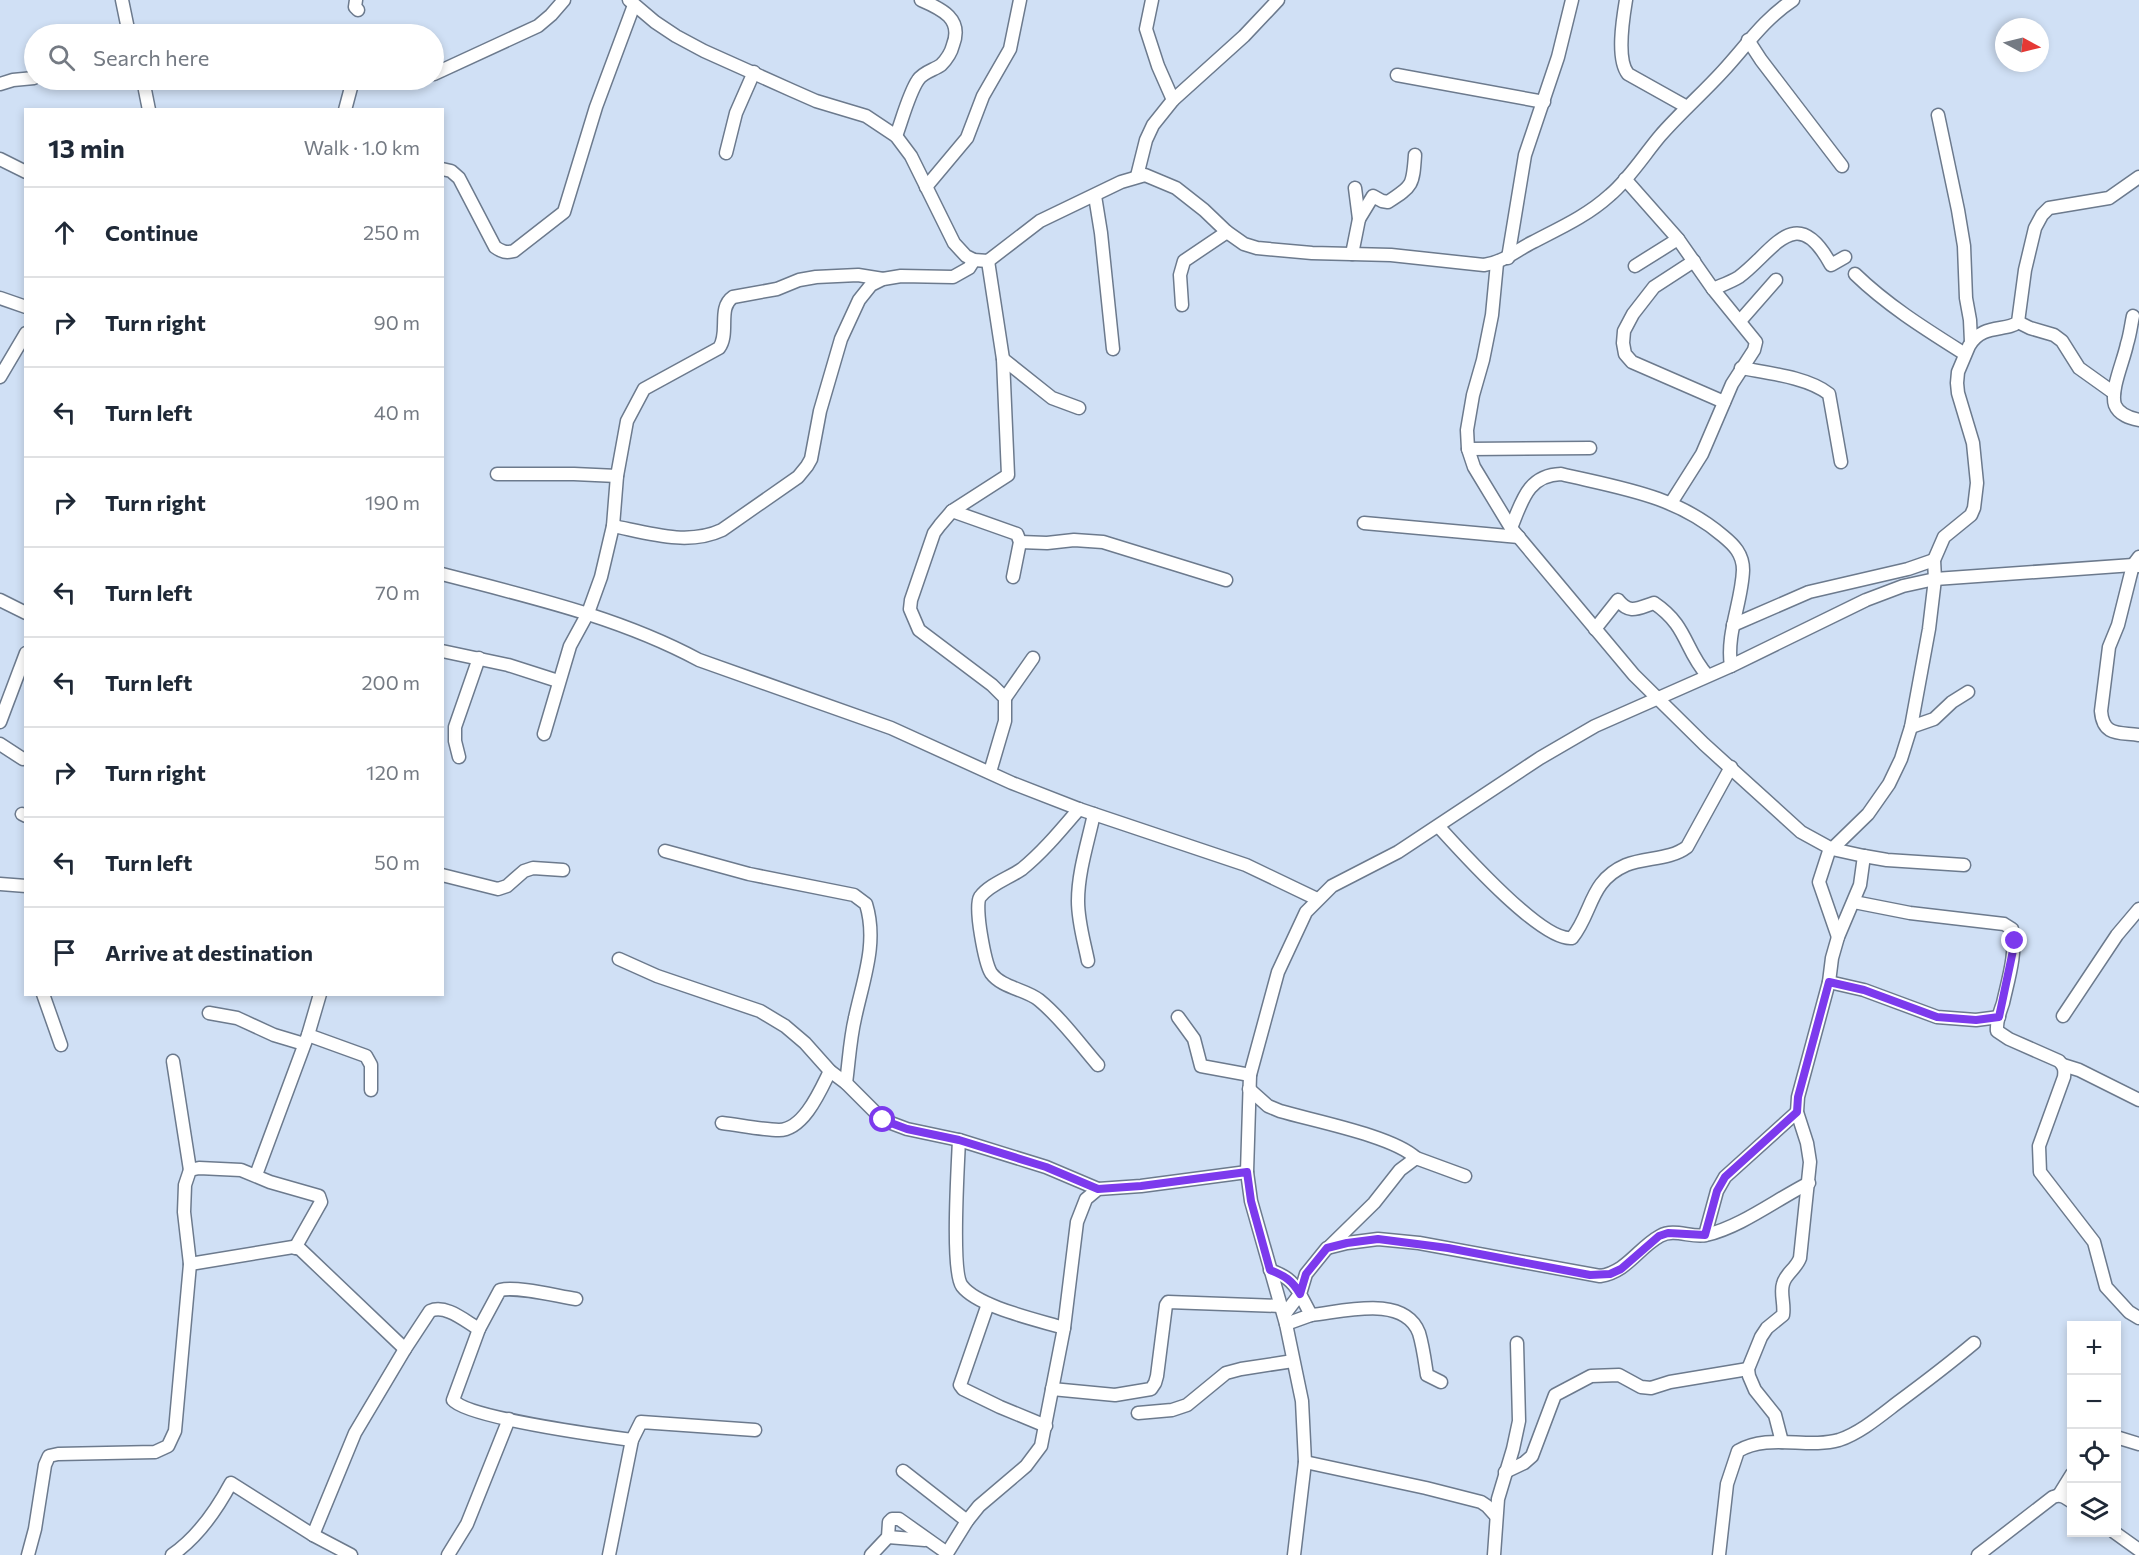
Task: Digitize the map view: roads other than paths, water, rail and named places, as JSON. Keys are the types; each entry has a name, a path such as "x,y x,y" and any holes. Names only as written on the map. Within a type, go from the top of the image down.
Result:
{"street":[{"path":"444,69 538,26 564,0"},
{"path":"896,136 918,79 944,62 955,40 956,27 951,18 938,7 921,0"},
{"path":"926,188 968,138 983,96 1010,49 1020,0"},
{"path":"1152,0 1146,29 1158,66 1173,100"},
{"path":"1137,176 1146,140 1153,125 1173,100 1244,36 1278,0"},
{"path":"1572,0 1558,57 1522,165 1483,360 1473,395 1467,430 1468,449 1474,467 1515,532 1634,675 1704,744 1731,766 1801,832 1831,848 1864,856 1906,862 1964,865"},
{"path":"1626,0 1622,57 1624,69 1628,74 1687,107"},
{"path":"444,170 451,171 459,178 495,247 500,251 507,253 514,251 564,212 596,107 632,2 676,36 704,51 807,97 866,116 896,136 911,156 954,243 966,256 974,260 988,261 1040,221 1137,176 1145,175 1176,188 1227,232 1244,244 1257,248 1312,253 1391,255 1473,264 1502,260 1590,212 1612,194 1687,107 1725,69 1748,40 1776,12 1793,0"},
{"path":"120,2 126,24"},
{"path":"1748,40 1842,166"},
{"path":"726,153 736,114 754,72"},
{"path":"1397,75 1544,102"},
{"path":"0,84 24,79"},
{"path":"145,90 149,108"},
{"path":"345,108 350,90"},
{"path":"1938,116 1964,246 1971,342"},
{"path":"1359,219 1373,196 1388,202 1409,187 1413,182 1415,155"},
{"path":"0,159 24,171"},
{"path":"1838,937 1819,882 1831,848 1868,814 1889,784 1901,759 1911,727 1935,579 1934,560 1944,537 1971,515 1976,500 1977,483 1973,442 1957,383 1958,372 1965,354 1971,342 1991,328 2014,326 2018,322 2025,270 2035,228 2049,208 2109,198 2139,177"},
{"path":"1625,179 1678,239 1713,289 1756,342 1754,350 1741,368 1724,402 1702,454 1671,503"},
{"path":"1352,254 1359,219 1355,188"},
{"path":"1095,196 1113,349"},
{"path":"1182,305 1180,275 1184,261 1227,232"},
{"path":"1713,289 1738,278 1781,239 1799,234 1810,237 1823,250 1831,266 1845,257"},
{"path":"1635,266 1678,239"},
{"path":"613,526 655,535 697,538 709,536 722,530 798,477 811,459 820,411 851,314 871,285 883,279 901,276 953,277 969,268 974,260"},
{"path":"988,261 1003,358 1008,475 952,511 934,533 910,609 919,630 992,685 1005,698"},
{"path":"1694,261 1654,287 1633,314 1624,331 1625,354 1632,362 1724,402"},
{"path":"1855,274 1868,287 1916,322 1965,354"},
{"path":"544,734 570,646 588,613 601,577 613,526 617,476 627,421 644,389 719,348 725,336 727,301 733,297 777,289 799,280 816,277 858,275 883,279"},
{"path":"1740,321 1776,280"},
{"path":"0,298 24,306"},
{"path":"2133,316 2114,393 2114,404 2118,411 2127,417 2139,420"},
{"path":"2018,322 2054,335 2062,341 2079,369 2114,393"},
{"path":"0,377 24,336"},
{"path":"1003,358 1052,398 1079,408"},
{"path":"1741,368 1800,381 1829,394 1841,462"},
{"path":"1468,449 1590,448"},
{"path":"497,474 617,476"},
{"path":"1515,532 1532,485 1540,478 1550,474 1561,474 1671,503 1692,513 1734,546 1741,556 1743,570 1729,655 1731,666"},
{"path":"952,511 1015,532 1020,537 1013,577"},
{"path":"1364,524 1515,532"},
{"path":"1020,542 1047,543 1074,540 1103,542 1226,580"},
{"path":"1733,625 1809,592 1908,569 1934,560"},
{"path":"1294,1555 1305,1462 1302,1401 1284,1315 1251,1201 1247,1172 1249,1089 1250,1075 1278,972 1306,912 1317,899 1332,886 1398,852 1439,827 1540,758 1595,726 1731,666 1866,600 1903,586 1935,579 2137,562 2109,647 2101,711 2102,722 2110,730 2120,735 2139,735"},
{"path":"444,575 588,613 679,649 699,660 891,728 1012,783 1079,809 1246,865 1317,899"},
{"path":"0,600 24,612"},
{"path":"1595,629 1618,600 1624,608 1631,610 1654,603 1674,620 1690,646 1697,664 1707,675"},
{"path":"444,651 479,658 558,681"},
{"path":"0,722 24,658"},
{"path":"459,757 455,727 479,658"},
{"path":"990,772 1005,721 1005,698 1033,658"},
{"path":"1911,727 1934,718 1968,692"},
{"path":"0,744 23,759"},
{"path":"1439,827 1490,882 1523,910 1555,934 1565,939 1572,938 1578,931 1594,893 1608,878 1624,866 1642,860 1679,854 1687,847 1731,766"},
{"path":"1079,809 1035,857 981,896 978,909 987,962 992,974 1003,983 1036,998 1047,1007 1098,1065"},
{"path":"1088,961 1078,902 1079,885 1094,814"},
{"path":"664,851 749,874 854,895 866,904 872,934 865,983 855,1019 846,1083"},
{"path":"1782,1442 1775,1415 1755,1390 1749,1376 1749,1369 1761,1337 1767,1328 1783,1315 1783,1284 1795,1270 1800,1258 1809,1183 1809,1152 1797,1112 1798,1097 1829,982 1832,958 1838,937 1860,885 1864,856"},
{"path":"444,876 498,889 507,886 524,872 533,868 563,870"},
{"path":"0,884 24,886"},
{"path":"1854,902 1910,913 2004,924 2012,929 2015,941 1996,1024 1997,1030 2009,1039 2139,1100"},
{"path":"2063,1016 2117,934 2139,909"},
{"path":"620,959 657,976 760,1011 785,1026 805,1043 830,1071 846,1083 883,1120 907,1129 959,1140 1046,1167 1098,1189 1141,1186 1247,1172"},
{"path":"1829,982 1864,990 1937,1017 1976,1020 1999,1017"},
{"path":"44,996 61,1045"},
{"path":"256,1175 319,996"},
{"path":"209,1013 237,1018 274,1035 306,1039 366,1056 371,1065 371,1090"},
{"path":"1178,1017 1194,1039 1200,1066 1250,1075"},
{"path":"28,1555 35,1528 45,1465 49,1456 156,1452 168,1446 175,1431 190,1264 184,1212 185,1185 190,1170 173,1061"},
{"path":"2063,1065 2064,1077 2039,1146 2040,1172 2094,1242 2106,1287 2129,1312 2139,1318"},
{"path":"722,1123 781,1130 792,1126 812,1107 830,1071"},
{"path":"1249,1089 1268,1106 1280,1112 1391,1142 1410,1152 1416,1158 1465,1176"},
{"path":"1705,1235 1717,1191 1725,1177 1797,1112"},
{"path":"959,1140 957,1199 958,1269 961,1285 988,1304 1064,1328"},
{"path":"1284,1315 1300,1294 1306,1274 1327,1248 1374,1203 1400,1170 1416,1158"},
{"path":"190,1170 199,1168 241,1170 270,1182 317,1194 321,1197 321,1202 295,1248"},
{"path":"1327,1248 1347,1243 1388,1240 1448,1248 1600,1276 1621,1269 1659,1236 1668,1233 1705,1235 1728,1228 1809,1183"},
{"path":"871,1555 888,1537 889,1522 892,1519 898,1519 946,1554 979,1506 1035,1456 1041,1446 1046,1426 1064,1328 1077,1222 1086,1199 1098,1189"},
{"path":"190,1264 246,1253 295,1248 306,1253 405,1349"},
{"path":"1270,1270 1287,1276 1294,1283 1311,1315"},
{"path":"576,1299 526,1291 500,1290 479,1329 453,1400 462,1408 508,1419 632,1440"},
{"path":"1052,1389 1115,1395 1151,1389 1157,1376 1168,1302 1284,1315 1311,1315 1355,1308 1389,1310 1402,1314 1412,1322 1419,1334 1427,1375 1441,1382"},
{"path":"988,1304 960,1385 963,1389 1000,1407 1046,1426"},
{"path":"313,1534 355,1433 430,1311 437,1308 445,1309 479,1329"},
{"path":"1494,1555 1496,1516 1519,1421 1517,1343"},
{"path":"1719,1555 1727,1484 1738,1451 1745,1447 1782,1442 1838,1440 1876,1419 1946,1367 1974,1343"},
{"path":"1138,1413 1172,1410 1186,1405 1226,1373 1241,1368 1293,1361"},
{"path":"1505,1472 1524,1463 1532,1456 1555,1395 1591,1376 1619,1375 1641,1387 1651,1388 1670,1382 1749,1369"},
{"path":"448,1555 467,1524 508,1419"},
{"path":"609,1555 632,1440 641,1422 755,1430"},
{"path":"2121,1439 2139,1444"},
{"path":"1305,1462 1426,1488 1481,1503 1496,1516"},
{"path":"903,1471 967,1521"},
{"path":"1978,1555 2028,1515 2059,1495 2067,1482"},
{"path":"172,1555 207,1522 231,1483 351,1555"},
{"path":"2059,1495 2067,1499"},
{"path":"888,1537 927,1540"},
{"path":"2120,1537 2139,1550"}]}
